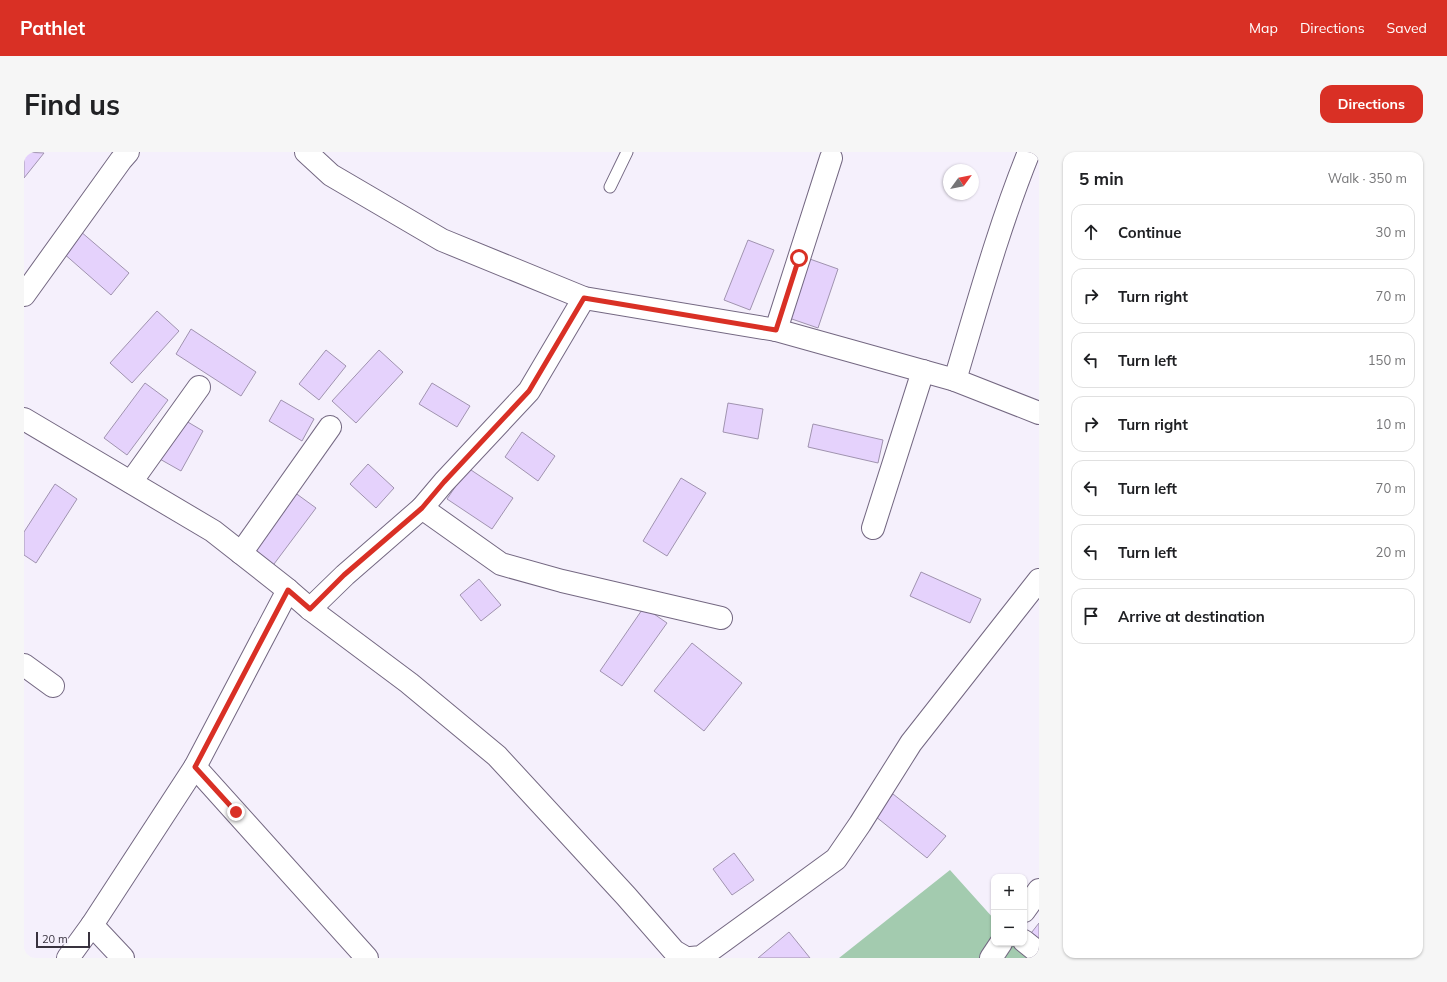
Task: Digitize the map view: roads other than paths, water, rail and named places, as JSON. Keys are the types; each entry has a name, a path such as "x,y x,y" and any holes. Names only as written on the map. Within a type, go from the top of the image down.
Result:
{"street":[{"path":"24,295 116,166 128,152"},
{"path":"306,152 331,175 442,240 584,298 776,330 955,380 1039,413"},
{"path":"955,380 986,276 1018,180 1029,152"},
{"path":"776,330 828,154"},
{"path":"310,609 344,575 422,508 444,482 529,391 584,298"},
{"path":"873,528 923,371"},
{"path":"131,482 199,387"},
{"path":"24,419 213,531 310,609 409,683 497,756 626,896 674,951 686,958"},
{"path":"241,553 330,427"},
{"path":"422,508 501,564 562,581 721,618"},
{"path":"691,958 701,957 836,859 911,744 1039,580"},
{"path":"68,958 92,925 195,767 288,590"},
{"path":"24,665 53,686"},
{"path":"195,767 367,958"},
{"path":"1025,910 1039,890"},
{"path":"92,925 122,958"},
{"path":"1027,943 1039,953"},
{"path":"991,958 999,946"}],"lane":[{"path":"610,187 627,152"}]}
